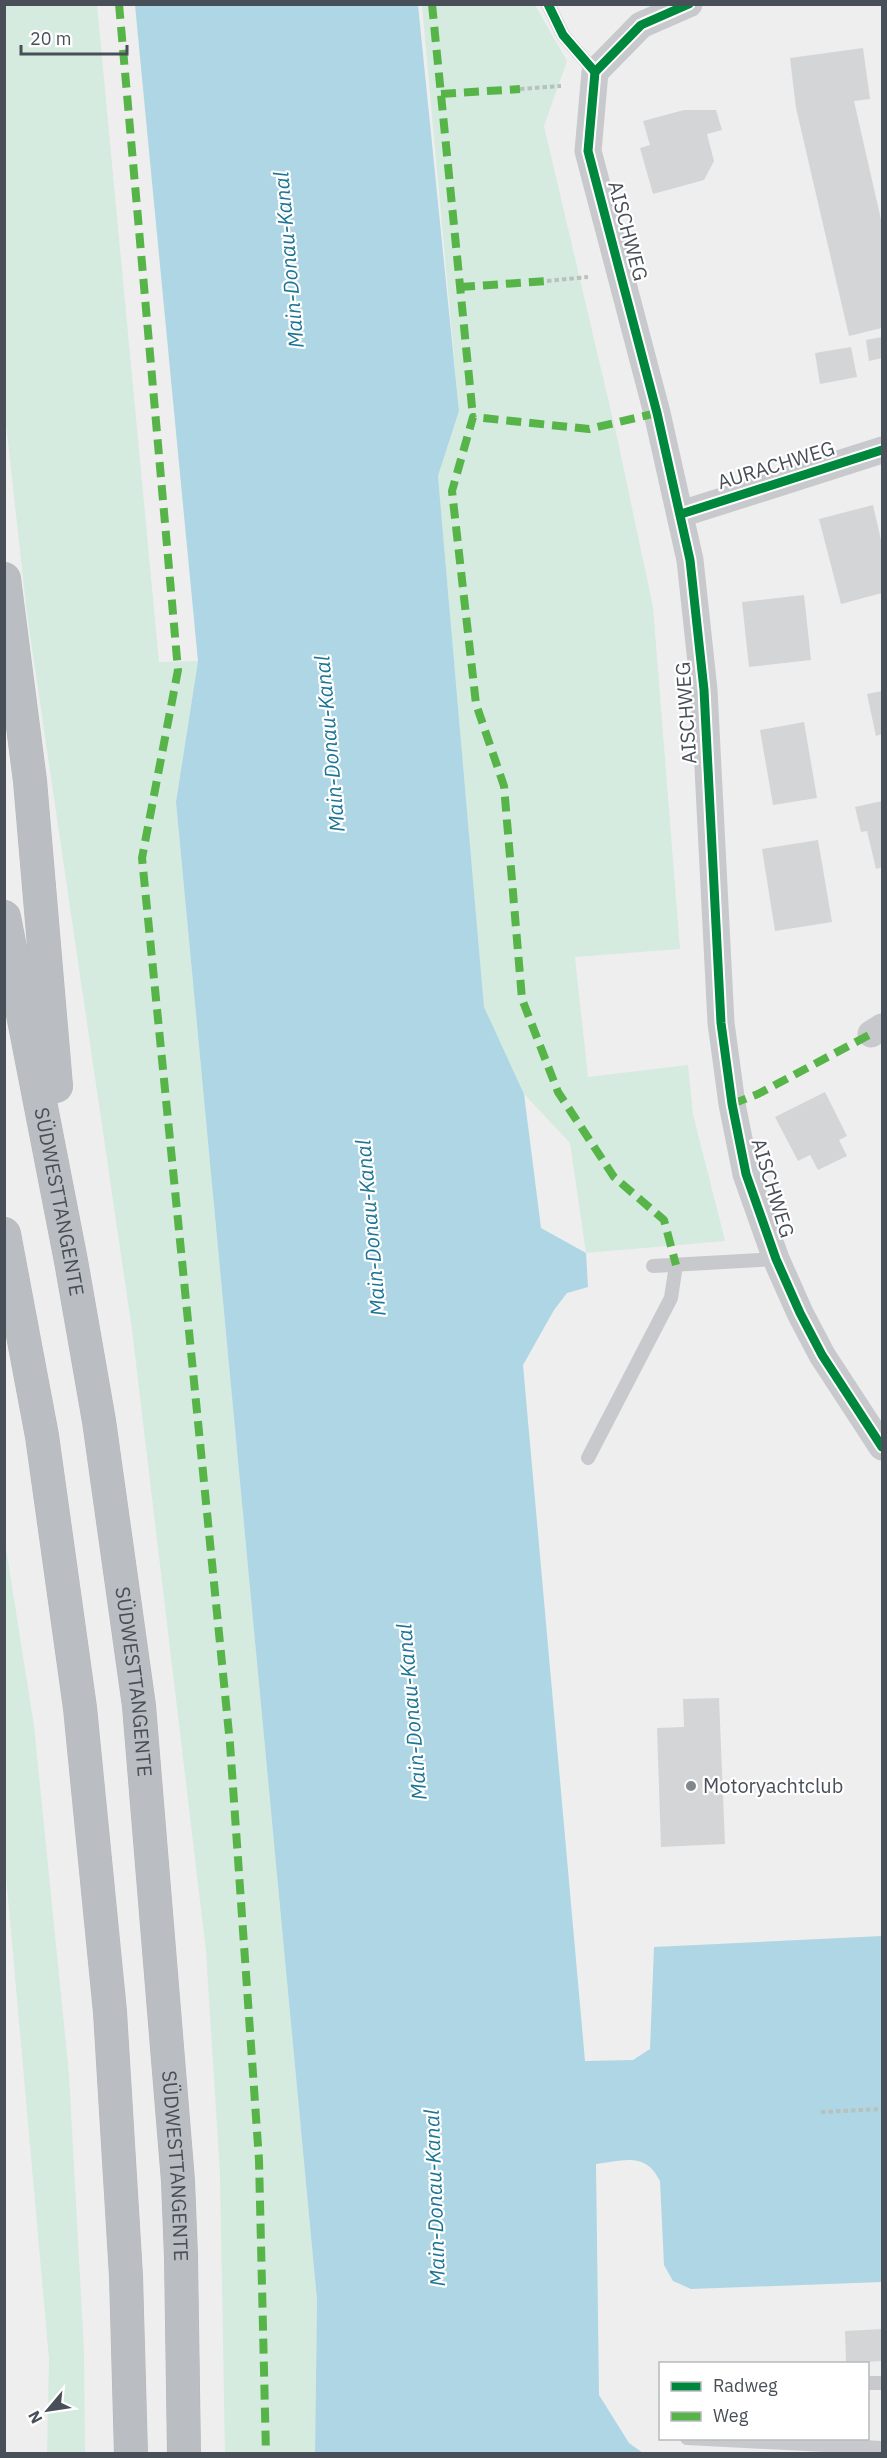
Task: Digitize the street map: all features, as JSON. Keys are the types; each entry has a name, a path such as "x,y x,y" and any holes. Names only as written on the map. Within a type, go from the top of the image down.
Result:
{"highway":[{"path":"4,579 30,781 71,1261"},
{"name":"SÜDWESTTANGENTE","path":"4,917 71,1261 99,1421 139,1706 178,2181 184,2454"},
{"path":"4,1234 42,1436 80,1708 110,2012 126,2276 131,2454"}],"street":[{"path":"595,72 641,25 689,4"},
{"name":"AISCHWEG","path":"595,72 588,151 657,413 690,560 704,690 721,1023 732,1104 746,1173 776,1258 822,1355 882,1447"},
{"name":"AURACHWEG","path":"681,514 882,450"}],"lane":[{"path":"548,4 563,35 595,72"},
{"path":"653,1266 776,1258"},
{"path":"588,1458 671,1298 676,1265"},
{"path":"709,2440 882,2448"}],"path":[{"path":"520,89 558,86"},
{"path":"547,281 572,279"},
{"path":"821,2112 882,2109"}],"green space":[{"path":"4,5 97,5 159,662 198,661 176,802 317,2300 315,2453 225,2453 220,2174 206,1951 132,1330 27,614 5,415"},
{"path":"422,5 535,5 567,61 544,126 617,437 653,607 680,949 575,957 588,1077 688,1065 693,1114 725,1241 586,1253 570,1143 524,1094 484,1008 438,476 459,411"},
{"path":"5,1542 34,1726 69,2074 84,2352 85,2453 47,2453 49,2359 5,1864"}],"water":[{"name":"Main-Donau-Kanal","path":"135,5 418,5 459,411 438,476 484,1007 524,1094 541,1228 586,1253 588,1287 567,1293 554,1310 523,1365 585,2061 633,2060 650,2049 654,1947 882,1936 882,2282 691,2289 673,2281 664,2265 660,2181 654,2172 641,2162 633,2160 596,2164 599,2395 629,2443 643,2453 315,2453 317,2300 176,802 198,661"}],"building":[{"path":"863,48 870,99 854,101 882,224 882,328 849,336 796,108 790,58"},
{"path":"684,110 716,110 722,130 707,134 714,161 704,180 653,194 640,148 650,145 643,121"},
{"path":"882,337 882,358 869,361 866,340"},
{"path":"851,347 857,377 820,384 815,353"},
{"path":"873,505 882,544 882,593 841,604 819,519"},
{"path":"804,595 811,660 749,667 742,602"},
{"path":"882,691 882,734 876,736 867,694"},
{"path":"804,722 817,798 773,805 760,730"},
{"path":"882,801 882,867 876,869 867,831 861,832 855,807"},
{"path":"818,840 832,922 775,931 762,849"},
{"path":"825,1092 847,1136 839,1140 847,1156 818,1170 810,1155 798,1161 775,1117"},
{"name":"Motoryachtclub","path":"719,1698 725,1844 661,1847 657,1728 684,1727 683,1699"},
{"path":"882,2329 882,2361 846,2362 845,2331"}],"marked path":[{"path":"119,4 178,670 142,858 230,1744 259,2160 266,2454"},
{"path":"432,4 473,417"},
{"path":"441,94 520,89"},
{"path":"460,287 547,281"},
{"path":"657,413 589,429 473,417 452,491 476,704 504,786 522,999 558,1092 614,1177 664,1220 676,1265"},
{"path":"732,1104 758,1094 871,1034"}],"cycle path":[{"path":"548,4 563,35 595,72"},
{"path":"689,4 641,25 595,72 588,151 657,413 690,560 704,690 721,1023 732,1104 746,1174 776,1259 800,1313 822,1355 882,1447"},
{"path":"681,514 882,450"}],"place":[{"name":"Motoryachtclub","path":"691,1786"}]}
